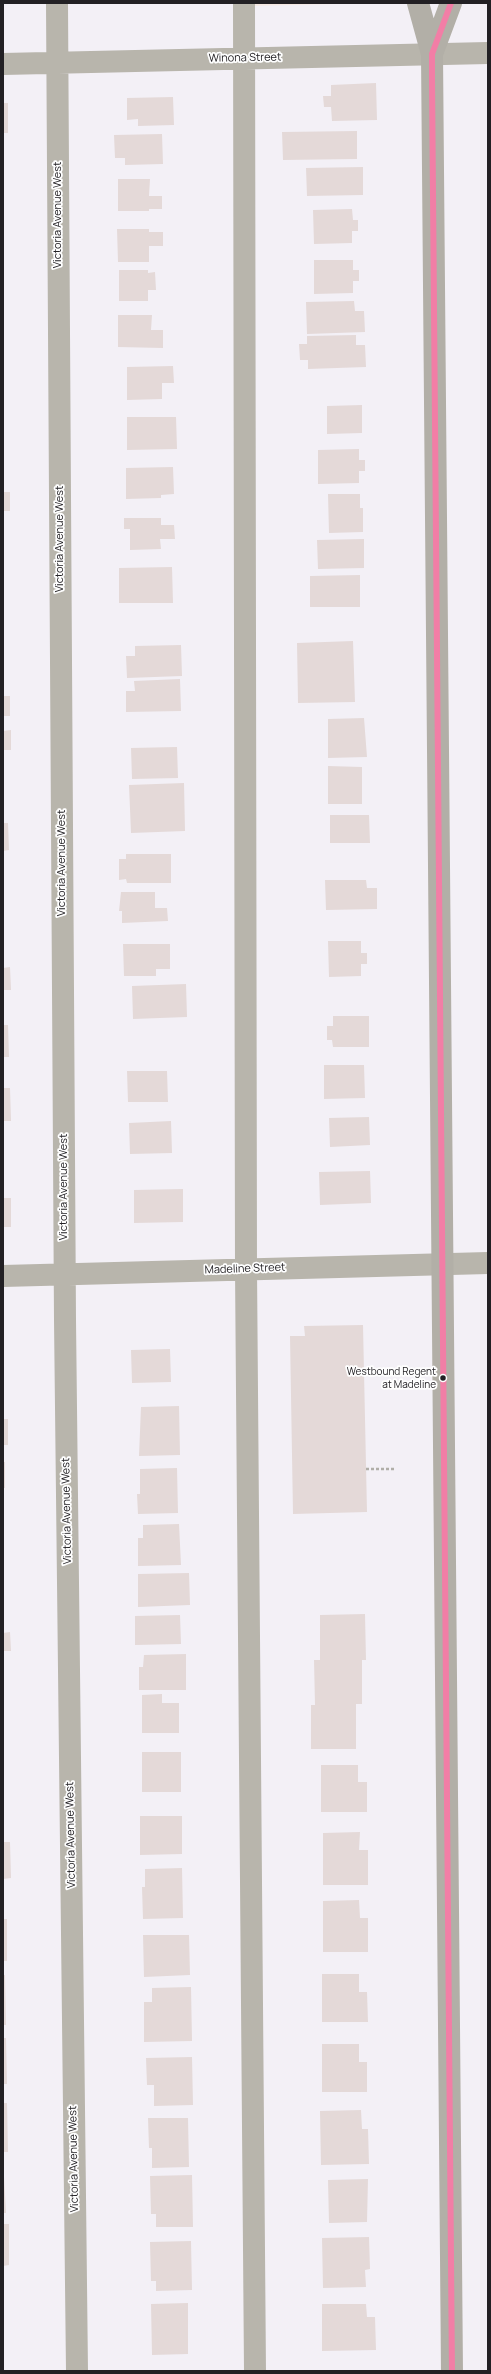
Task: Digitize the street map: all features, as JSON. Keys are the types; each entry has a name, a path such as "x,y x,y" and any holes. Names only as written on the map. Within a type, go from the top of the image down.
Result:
{"main road":[{"path":"418,3 432,54 441,1264 452,2371"},
{"path":"432,54 452,3"}],"street":[{"name":"Victoria Avenue West","path":"57,3 65,1276 76,2371"},
{"path":"244,3 246,1269 255,2371"},
{"name":"Winona Street","path":"3,64 488,53"},
{"name":"Madeline Street","path":"3,1276 65,1276 246,1269 488,1263"}],"path":[{"path":"366,1469 396,1469"}],"shaded area":[{"path":"247,3 382,3 247,6"}],"building":[{"path":"376,83 377,120 332,121 331,107 324,107 323,96 331,96 331,85"},
{"path":"173,97 174,125 138,126 138,119 127,120 127,98"},
{"path":"3,103 8,103 8,133 3,133"},
{"path":"357,131 357,159 283,160 282,132"},
{"path":"162,134 163,164 125,165 125,158 115,158 114,135"},
{"path":"363,167 363,195 307,196 306,168"},
{"path":"118,179 150,179 149,196 162,196 162,209 149,209 149,211 118,211"},
{"path":"352,209 353,220 358,220 358,231 352,231 352,243 314,244 313,210"},
{"path":"117,229 149,229 149,232 163,232 163,246 149,246 149,262 118,262"},
{"path":"314,260 353,260 353,270 359,270 359,281 353,281 353,293 314,294"},
{"path":"119,270 148,270 148,273 155,272 156,290 148,290 148,301 119,301"},
{"path":"354,301 355,311 364,311 365,332 307,334 306,302"},
{"path":"118,315 152,315 151,330 163,330 163,348 118,347"},
{"path":"356,335 356,345 365,345 366,367 308,369 308,360 300,360 299,344 307,344 307,336"},
{"path":"173,366 174,383 162,383 162,399 127,400 127,367"},
{"path":"362,405 362,433 327,434 327,406"},
{"path":"127,417 176,417 177,449 127,450"},
{"path":"359,449 359,460 365,460 365,471 359,471 359,483 318,484 318,450"},
{"path":"173,467 174,494 161,495 161,498 126,499 126,468"},
{"path":"3,492 10,492 10,511 3,511"},
{"path":"328,494 360,494 360,508 363,508 363,532 329,533"},
{"path":"124,518 161,518 161,525 174,525 175,539 160,539 161,549 130,550 130,529 124,529"},
{"path":"364,539 364,568 318,569 317,540"},
{"path":"172,567 173,603 119,603 119,568"},
{"path":"360,575 360,607 310,607 310,576"},
{"path":"353,641 355,702 298,703 297,643"},
{"path":"181,645 182,676 127,678 126,656 135,656 135,646"},
{"path":"180,679 181,711 126,712 126,691 135,691 134,681"},
{"path":"3,696 10,696 10,716 3,716"},
{"path":"364,718 367,757 328,758 328,719"},
{"path":"11,730 11,750 3,750 3,731"},
{"path":"177,747 178,778 132,779 131,748"},
{"path":"328,766 362,767 362,804 328,804"},
{"path":"184,783 185,831 131,833 129,785"},
{"path":"330,815 369,815 370,843 330,843"},
{"path":"3,823 8,823 9,850 3,851"},
{"path":"126,854 171,854 171,883 127,883 126,879 119,880 119,859 126,859"},
{"path":"325,880 366,880 367,888 377,888 377,909 326,910"},
{"path":"121,892 155,892 155,908 167,908 168,921 122,923 122,911 119,911"},
{"path":"328,941 361,941 361,953 367,953 367,964 361,964 361,976 329,977"},
{"path":"123,944 170,944 170,969 156,969 156,976 124,976"},
{"path":"10,967 11,990 3,990 3,968"},
{"path":"186,984 187,1017 133,1019 132,986"},
{"path":"333,1016 369,1016 369,1047 333,1047 332,1040 327,1040 327,1026 333,1026"},
{"path":"3,1025 8,1025 9,1057 3,1057"},
{"path":"324,1065 364,1065 365,1098 324,1099"},
{"path":"127,1071 167,1071 168,1102 128,1102"},
{"path":"3,1081 4,1088 10,1088 11,1121 3,1121"},
{"path":"369,1117 370,1145 330,1147 329,1118"},
{"path":"171,1121 172,1153 130,1154 129,1123"},
{"path":"370,1171 371,1203 320,1205 319,1172"},
{"path":"183,1189 183,1222 134,1223 134,1190"},
{"path":"3,1198 11,1198 11,1227 3,1227"},
{"path":"363,1325 367,1512 293,1514 290,1336 305,1336 304,1326"},
{"path":"170,1349 171,1382 132,1383 131,1350"},
{"path":"179,1406 180,1455 139,1456 141,1407"},
{"path":"3,1419 8,1419 8,1445 3,1445"},
{"path":"3,1462 5,1462 5,1488 3,1488"},
{"path":"177,1468 178,1513 138,1514 137,1494 140,1494 140,1469"},
{"path":"179,1524 181,1565 138,1566 138,1538 143,1538 143,1525"},
{"path":"189,1573 190,1605 138,1607 138,1574"},
{"path":"365,1614 366,1660 362,1660 362,1704 356,1704 356,1749 311,1749 311,1705 315,1705 314,1660 320,1660 320,1615"},
{"path":"180,1615 181,1644 135,1645 135,1616"},
{"path":"10,1632 11,1651 3,1651 3,1633"},
{"path":"186,1654 186,1690 139,1690 139,1667 143,1667 144,1655"},
{"path":"162,1694 162,1703 179,1703 179,1733 142,1733 142,1695"},
{"path":"142,1752 181,1752 181,1792 142,1792"},
{"path":"321,1765 358,1765 358,1782 367,1782 367,1812 321,1812"},
{"path":"140,1816 182,1816 182,1854 140,1855"},
{"path":"360,1832 359,1850 368,1850 368,1885 323,1885 323,1833"},
{"path":"3,1842 10,1842 11,1878 3,1879"},
{"path":"182,1868 183,1918 143,1919 142,1887 145,1887 145,1869"},
{"path":"359,1900 360,1918 368,1918 368,1952 323,1952 323,1901"},
{"path":"3,1919 7,1919 7,1961 3,1961"},
{"path":"143,1935 189,1935 190,1975 144,1977"},
{"path":"322,1974 359,1974 359,1992 367,1992 368,2022 322,2022"},
{"path":"3,1975 5,1975 6,2025 3,2025"},
{"path":"191,1987 192,2041 144,2042 144,2002 152,2002 152,1988"},
{"path":"3,2038 6,2038 7,2084 3,2084"},
{"path":"322,2044 359,2044 359,2062 367,2062 367,2092 322,2092"},
{"path":"192,2057 193,2105 154,2106 154,2085 147,2085 146,2058"},
{"path":"3,2103 7,2103 8,2152 3,2152"},
{"path":"361,2110 362,2129 368,2129 369,2164 321,2165 320,2111"},
{"path":"148,2118 188,2118 189,2167 152,2168 152,2148 149,2148"},
{"path":"3,2158 6,2213 3,2213"},
{"path":"192,2175 193,2227 156,2227 156,2214 151,2214 150,2176"},
{"path":"368,2179 367,2222 329,2223 328,2180"},
{"path":"3,2224 9,2224 9,2265 3,2266"},
{"path":"369,2237 370,2269 365,2270 366,2287 323,2288 322,2238"},
{"path":"191,2241 192,2290 156,2291 156,2281 151,2281 150,2242"},
{"path":"188,2303 188,2354 152,2355 151,2304"},
{"path":"322,2304 366,2304 367,2317 375,2317 376,2350 322,2351"}],"transit line":[{"path":"451,3 432,54 432,79 452,2371"}],"place":[{"name":"Westbound Regent at Madeline","path":"443,1378"}]}
